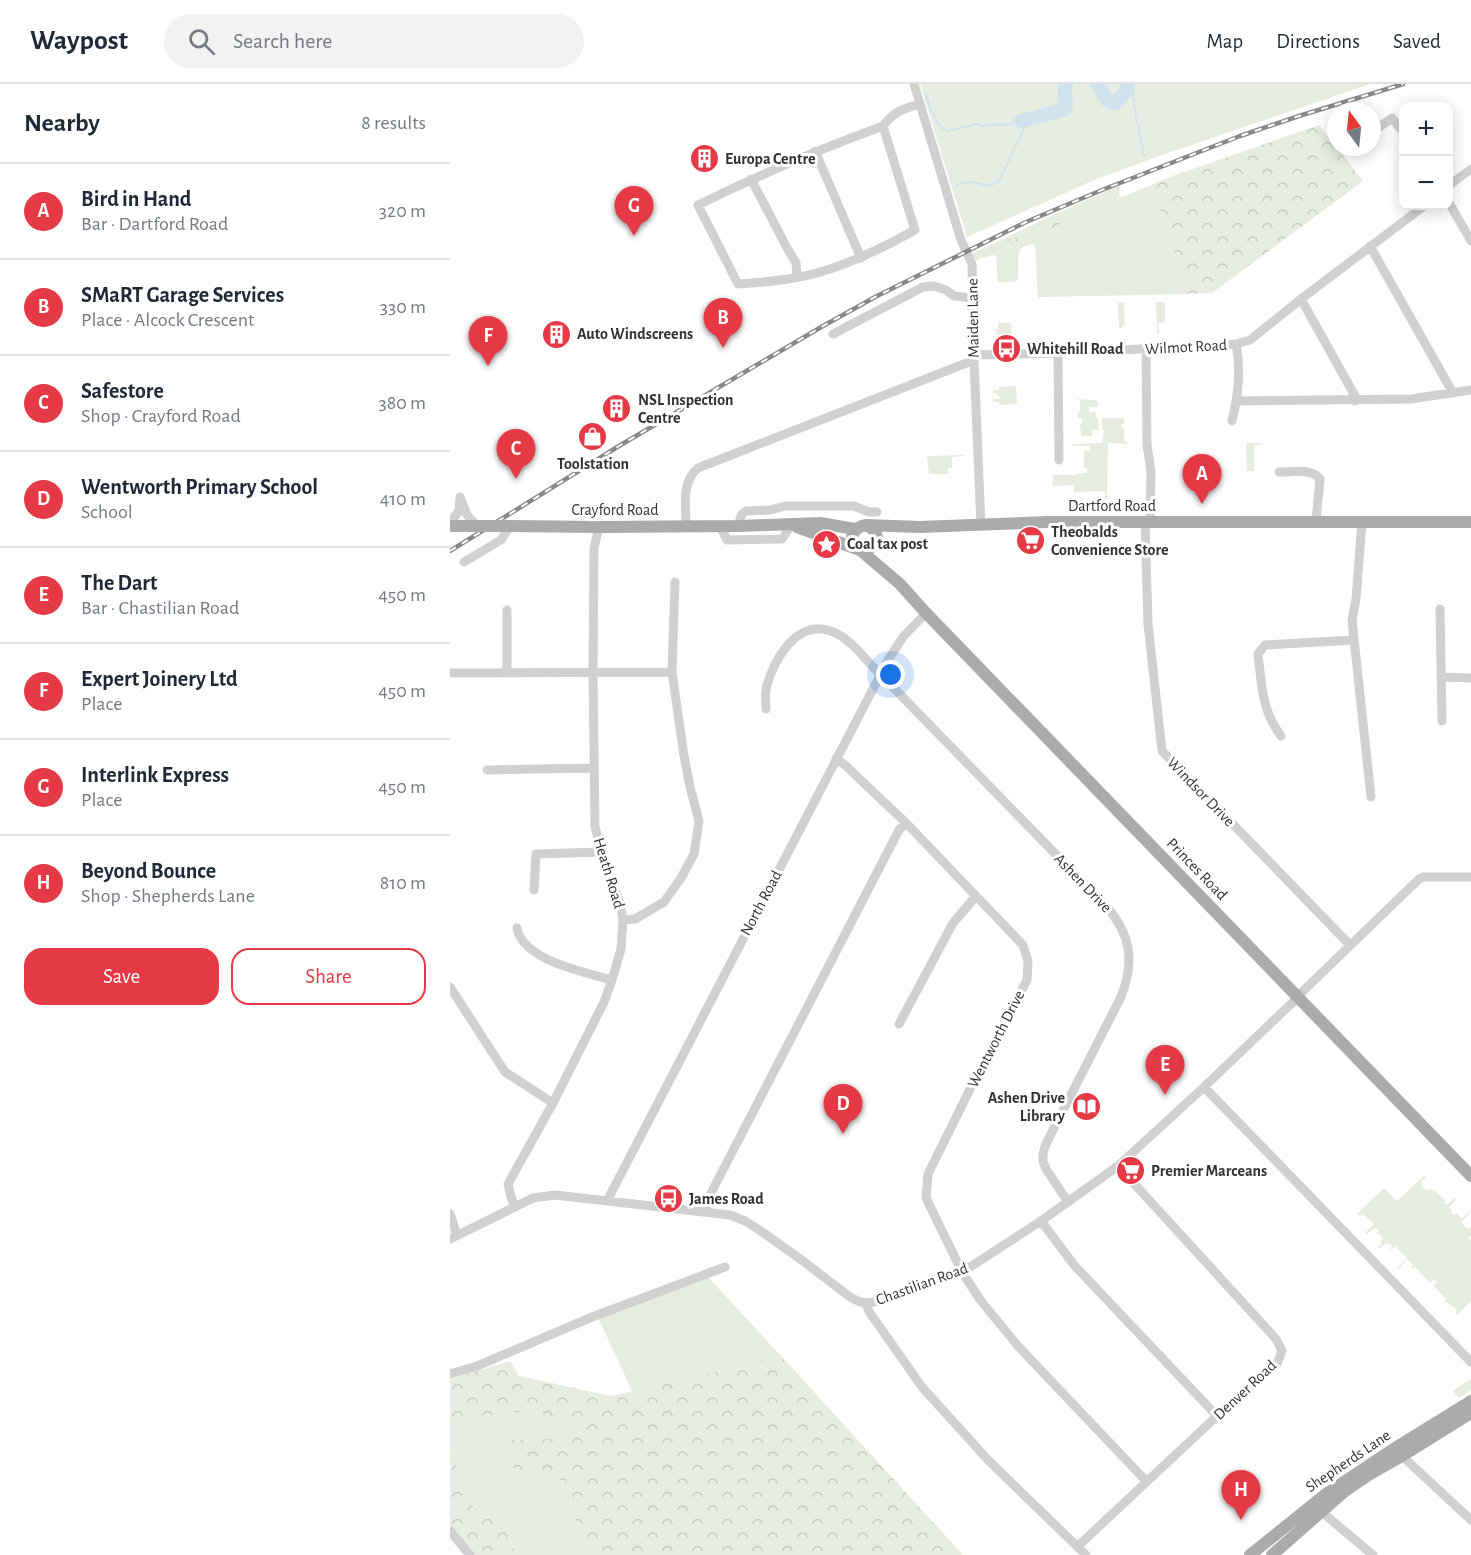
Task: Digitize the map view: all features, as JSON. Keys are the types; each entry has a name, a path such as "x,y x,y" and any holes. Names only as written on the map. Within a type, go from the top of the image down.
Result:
{"main road":[{"name":"Dartford Road","path":"861,527 1048,522 1471,522"},
{"name":"Crayford Road","path":"450,525 593,527 820,523 861,527"},
{"name":"Crayford Road","path":"791,525 858,549"},
{"name":"Dartford Road","path":"877,540 881,533 898,526"},
{"path":"861,527 873,528 877,540 872,548 858,549 852,543 852,536 861,527"},
{"name":"Princes Road","path":"877,540 878,550 900,584"},
{"name":"Princes Road","path":"858,549 900,584 1471,1176"},
{"name":"Shepherds Lane","path":"1279,1553 1317,1508 1361,1470 1471,1401"},
{"name":"Shepherds Lane","path":"1250,1555 1272,1537 1317,1508 1471,1413"}],"street":[{"name":"Maiden Lane","path":"914,84 961,240 972,264 981,525"},
{"path":"882,126 915,230 861,258 828,270 766,282 738,284 698,204 815,151 882,126 889,117 919,104"},
{"path":"1381,126 1392,118 1399,127"},
{"path":"815,151 861,258"},
{"path":"1453,183 1471,169"},
{"path":"751,179 796,263 796,277"},
{"path":"1453,208 1471,241"},
{"name":"Wilmot Road","path":"686,526 687,484 698,468 969,362 974,358 1146,350 1236,344 1250,340 1301,298 1419,210"},
{"path":"1370,246 1453,393"},
{"path":"833,334 923,287 934,286 954,296 973,298"},
{"path":"1301,298 1355,396 1355,401"},
{"path":"1232,421 1237,401 1236,344"},
{"name":"Windsor Drive","path":"1146,350 1147,445 1151,472 1148,522 1148,624 1162,751 1350,945"},
{"path":"1058,353 1059,460"},
{"path":"1237,401 1411,399 1471,390"},
{"path":"1279,472 1311,472 1320,479 1316,521"},
{"path":"450,525 459,511 460,497 467,516 477,526"},
{"path":"740,526 742,514 746,511 770,510 784,506 854,506 869,512 877,512"},
{"path":"820,507 820,523"},
{"path":"1362,522 1352,621 1371,797"},
{"name":"Crayford Road","path":"720,526 727,540 782,539 791,525"},
{"path":"464,562 501,540 507,526"},
{"name":"Heath Road","path":"515,1207 508,1184 554,1103 604,1002 621,949 623,920 620,903 601,852 595,826 593,527"},
{"path":"623,920 635,919 664,902 694,854 699,821 688,777 672,672 675,582"},
{"path":"1440,609 1442,722"},
{"path":"507,610 507,672"},
{"name":"North Road","path":"607,1201 880,674 903,637 926,613"},
{"path":"766,709 766,690 775,663 785,647 799,634 814,629 829,630 844,637 880,674"},
{"path":"1281,736 1272,724 1265,705 1258,654 1265,645 1353,640"},
{"path":"450,673 672,672"},
{"name":"Ashen Drive","path":"880,674 1106,906 1125,933 1129,957 1124,990 1043,1154 1046,1169 1068,1202"},
{"path":"1441,677 1471,678"},
{"name":"Wentworth Drive","path":"836,759 906,823 1023,945 1028,962 1027,980 928,1174 926,1198 962,1272 1011,1339 1146,1481"},
{"path":"487,770 594,768"},
{"path":"705,1212 710,1195 899,830 906,823"},
{"path":"534,890 536,854 601,852"},
{"name":"Chastilian Road","path":"454,1237 534,1198 555,1195 730,1215 745,1221 850,1297 867,1303 890,1299 962,1272 1041,1221 1118,1166 1204,1087 1419,879 1423,877 1471,877"},
{"path":"899,1024 953,923 975,897"},
{"path":"517,928 523,942 544,958 612,980"},
{"path":"450,987 506,1072 554,1103"},
{"path":"1204,1087 1471,1362"},
{"name":"Denver Road","path":"1077,1547 1146,1481 1276,1364 1282,1351 1276,1339 1118,1166"},
{"path":"450,1214 454,1237"},
{"path":"1041,1221 1074,1265 1217,1416"},
{"path":"450,1374 477,1366 592,1317 724,1267"},
{"path":"867,1303 870,1313 926,1392 989,1461 1086,1555"},
{"path":"1402,1456 1471,1520"},
{"path":"1317,1508 1373,1555"},
{"path":"450,1531 470,1555"},
{"path":"1272,1537 1279,1553"}],"green space":[{"path":"920,84 1370,84 1099,178 967,237"},
{"path":"1319,125 1327,135 1327,156 1343,156 1363,181 1212,293 1189,294 1151,185"},
{"path":"1151,185 1189,294 1038,298 1035,245 1024,246 1019,252 1017,281 1013,282 998,282 996,256 981,257 977,261 971,254 1119,186 1120,197 1115,200"},
{"path":"1060,218 1062,221 1054,230 1032,239 1011,257 1004,250 1005,241"},
{"path":"1124,302 1125,328 1122,325 1122,328 1119,328 1118,303"},
{"path":"1156,302 1165,302 1165,322 1158,323 1159,334 1157,334"},
{"path":"998,323 1011,323 1012,335 996,335 995,329 998,329"},
{"path":"1016,386 1017,404 1000,405 999,402 993,402 993,399 999,399 1000,396 997,396 997,393 993,394 993,390 999,390 999,387"},
{"path":"1075,399 1098,402 1097,409 1089,407 1089,412 1096,412 1096,418 1098,418 1099,430 1092,430 1092,436 1081,436 1082,418 1078,418 1080,400"},
{"path":"1102,418 1124,418 1124,424 1121,424 1121,427 1124,428 1124,441 1127,442 1127,444 1108,443 1107,500 1105,501 1105,491 1074,492 1074,485 1053,486 1053,475 1087,473 1087,468 1084,468 1084,451 1090,451 1090,446 1073,446 1073,444 1102,443 1104,430 1102,430"},
{"path":"1246,443 1263,443 1254,445 1254,471 1247,471"},
{"path":"964,455 952,457 952,468 948,468 948,474 929,474 927,456"},
{"path":"1424,1176 1426,1177 1421,1182 1423,1185 1421,1186 1427,1191 1430,1189 1436,1192 1446,1201 1444,1203 1447,1205 1455,1198 1456,1200 1449,1207 1451,1213 1454,1215 1457,1213 1461,1219 1470,1213 1461,1222 1468,1229 1471,1228 1471,1235 1468,1238 1471,1239 1471,1301 1457,1315 1455,1313 1457,1310 1444,1302 1446,1299 1433,1285 1437,1282 1434,1279 1430,1283 1415,1267 1411,1268 1413,1265 1407,1259 1399,1269 1398,1267 1407,1258 1395,1246 1389,1251 1392,1246 1388,1243 1379,1249 1383,1238 1377,1234 1379,1231 1376,1228 1366,1235 1365,1233 1374,1224 1363,1214 1360,1216 1357,1214 1384,1188 1397,1201"},
{"path":"707,1276 781,1356 632,1391 597,1315"},
{"path":"781,1356 963,1555 591,1555 573,1515 570,1482 514,1470 504,1440 551,1439 576,1424 532,1411 450,1419 450,1379 510,1361 519,1376 611,1396"},
{"path":"1471,1379 1471,1390 1459,1398 1453,1391"},
{"path":"532,1411 576,1424 551,1439 505,1440 514,1470 570,1482 573,1515 591,1555 516,1555 505,1527 463,1500 454,1451 450,1447 450,1419"},
{"path":"1366,1445 1371,1452 1348,1467 1342,1460"},
{"path":"450,1447 454,1451 463,1500 505,1527 516,1555 474,1555 450,1526"}],"waterway":[{"path":"1021,121 1065,109 1066,84"},
{"path":"1097,84 1108,101 1115,103 1126,91 1128,84"},
{"path":"1132,84 1137,122"},
{"path":"926,94 937,122 948,131 976,124 1007,125 1021,121"},
{"path":"957,185 969,182 989,186 999,181 1030,119"},
{"path":"1138,125 1144,156"}],"railway":[{"path":"450,551 619,446 823,326 877,296 1026,222 1240,136 1403,84"}],"place":[{"name":"Europa Centre","path":"704,159"},
{"name":"Interlink Express","path":"634,236"},
{"name":"Auto Windscreens","path":"556,334"},
{"name":"SMaRT Garage Services","path":"723,348"},
{"name":"Whitehill Road","path":"1006,349"},
{"name":"Expert Joinery Ltd","path":"488,366"},
{"name":"NSL Inspection Centre","path":"617,409"},
{"name":"Toolstation","path":"593,436"},
{"name":"Safestore","path":"516,479"},
{"name":"Bird in Hand","path":"1202,504"},
{"name":"Theobalds Convenience Store","path":"1030,541"},
{"name":"Coal tax post","path":"826,544"},
{"name":"The Dart","path":"1165,1095"},
{"name":"Ashen Drive Library","path":"1086,1107"},
{"name":"Wentworth Primary School","path":"843,1134"},
{"name":"Premier Marceans","path":"1130,1171"},
{"name":"James Road","path":"668,1199"},
{"name":"Beyond Bounce","path":"1241,1520"}]}
